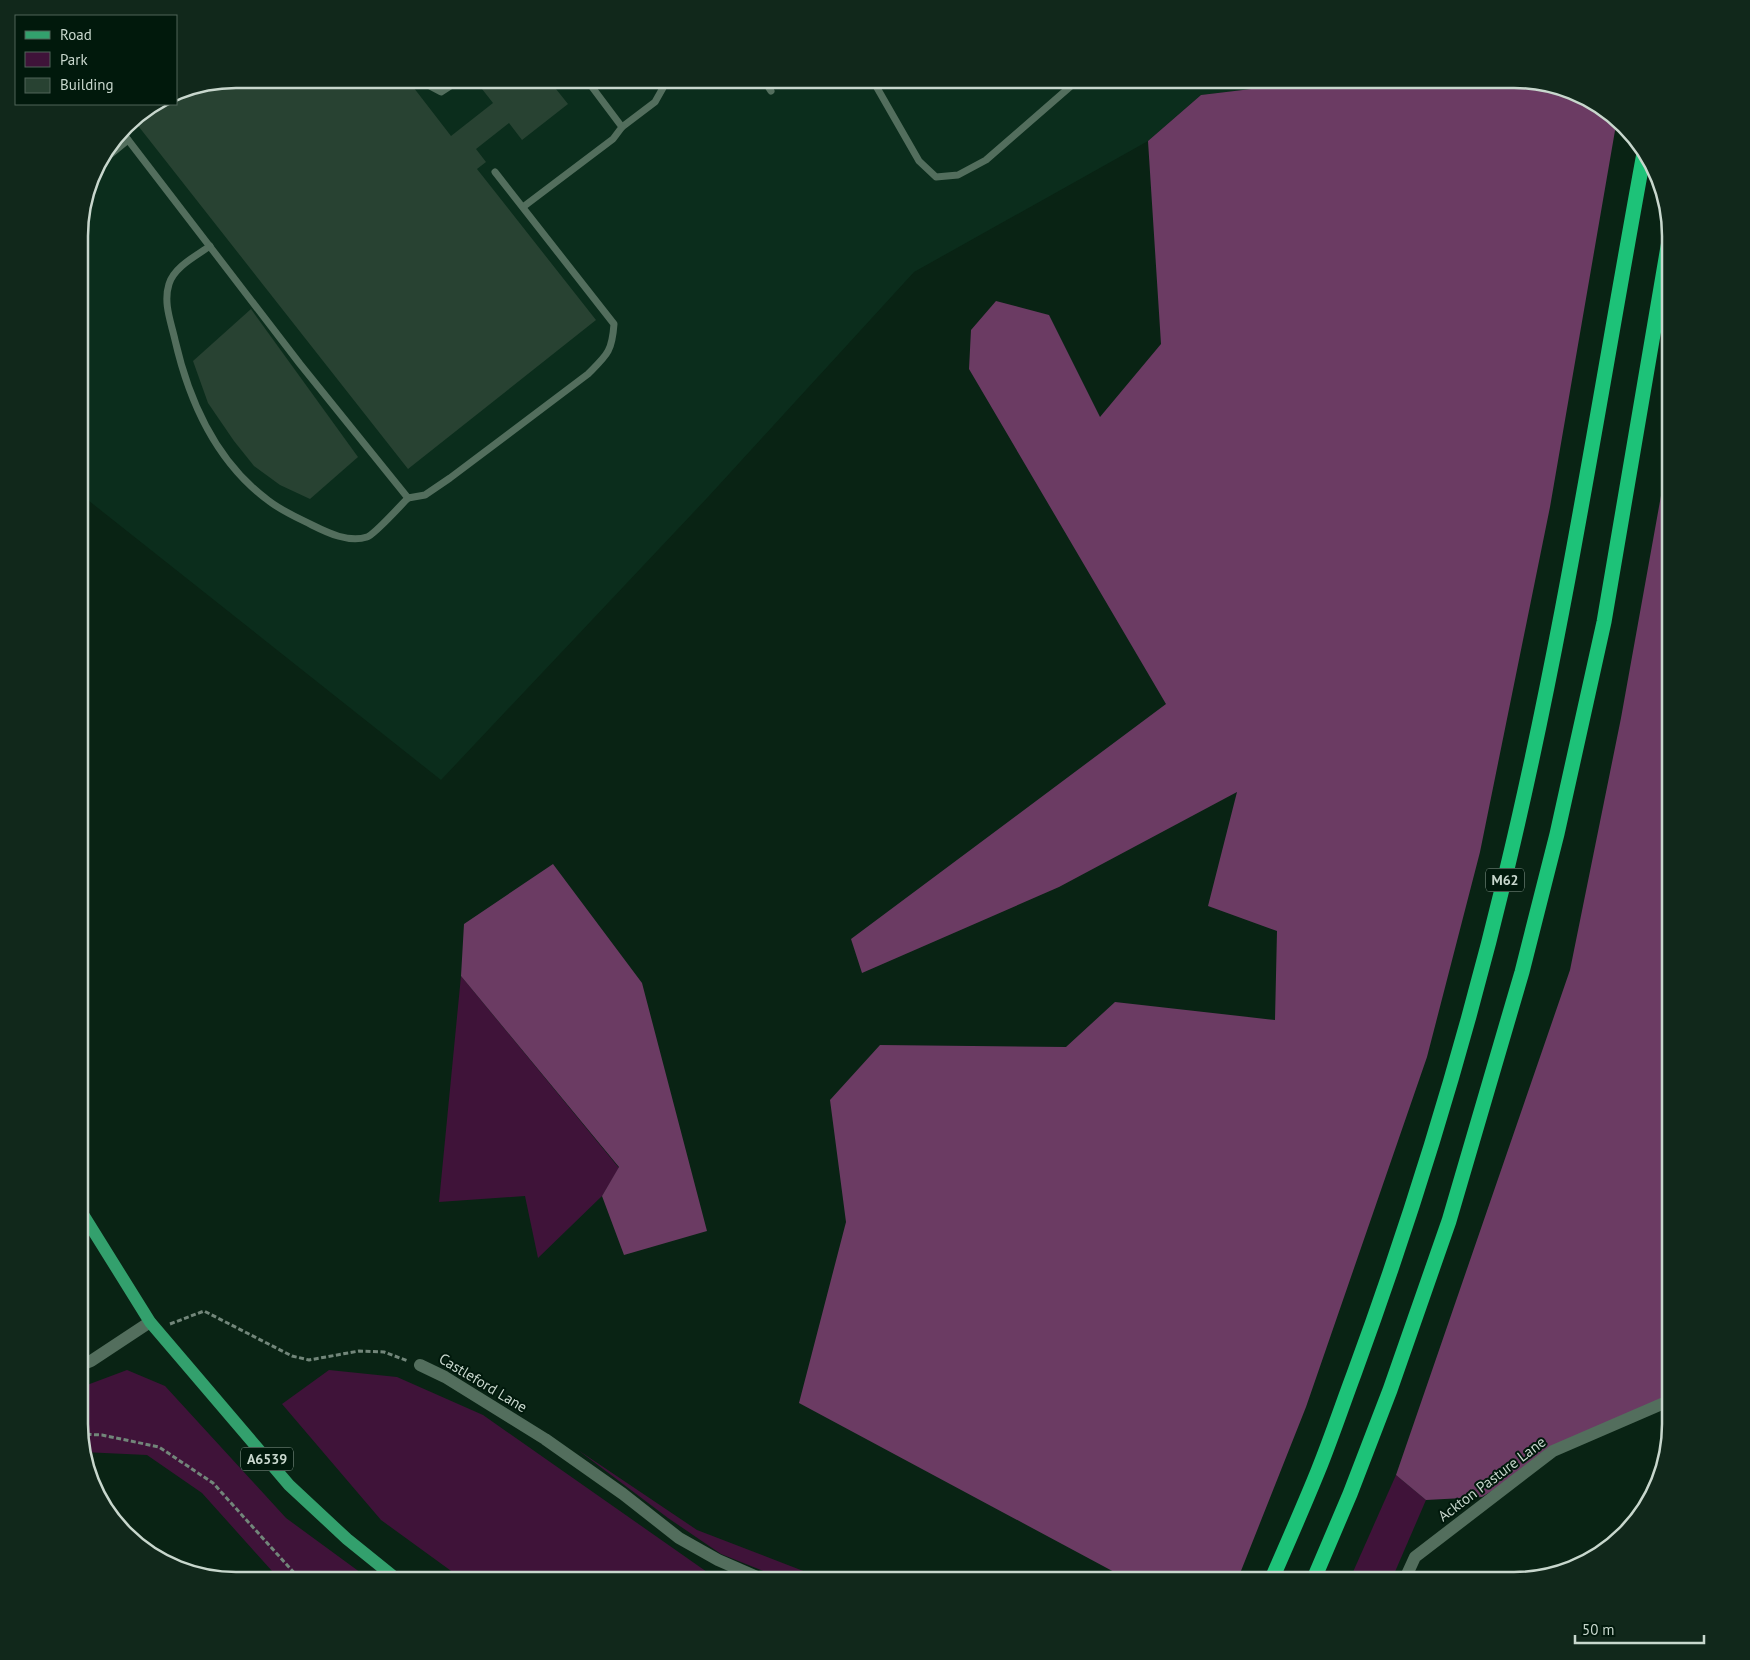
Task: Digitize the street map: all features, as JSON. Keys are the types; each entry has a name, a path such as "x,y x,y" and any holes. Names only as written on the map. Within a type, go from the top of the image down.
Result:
{"highway":[{"name":"M62","path":"1276,1572 1318,1470 1384,1292 1448,1090 1480,978 1508,867 1551,670 1642,162"},
{"name":"M62","path":"1317,1572 1350,1494 1390,1390 1449,1221 1522,972 1557,834 1604,622 1662,282"}],"main road":[{"name":"A6539","path":"88,1222 153,1326 289,1485 347,1540 388,1572"}],"street":[{"path":"88,1362 153,1326"},
{"name":"Castleford Lane","path":"420,1366 445,1377 545,1439 623,1494 679,1538 718,1560 745,1572"},
{"name":"Ackton Pasture Lane","path":"1408,1572 1415,1557 1552,1451 1662,1404"}],"lane":[{"path":"434,88 441,92 447,88"},
{"path":"593,88 622,127"},
{"path":"523,207 613,139 622,127 655,102 663,88"},
{"path":"877,88 920,161 936,177 958,175 986,160 1069,88"},
{"path":"126,137 306,372 408,498"},
{"path":"114,151 128,140"},
{"path":"210,246 179,269 169,283 166,301 178,352 198,411 219,449 232,467 270,502 328,533 350,539 368,537 408,498 425,495 450,478 588,374 607,355 613,343 614,324 495,172"}],"path":[{"name":"Castleford Lane","path":"153,1326 204,1311 292,1356 309,1360 359,1351 384,1352 420,1366"},
{"path":"88,1434 102,1435 160,1447 213,1482 293,1572"}],"shaded area":[{"path":"226,88 1259,88 1201,95 1148,141 914,272 708,497 441,780 88,500 88,226 90,207 95,188 113,153 131,131 146,118 166,105 178,105 178,99 188,95"},
{"path":"1259,88 1524,88 1543,90 1571,99 1588,107 1616,128 1550,507 1480,852 1427,1057 1306,1407 1241,1572 1114,1572 799,1403 846,1222 830,1100 880,1045 1066,1047 1115,1002 1275,1020 1277,931 1208,906 1237,792 1059,887 862,973 851,939 1166,704 969,369 971,330 996,301 1049,315 1100,417 1161,344 1148,141 1201,95"},
{"path":"1662,490 1662,1402 1566,1445 1482,1497 1426,1500 1396,1475 1570,970 1621,718"},
{"path":"553,864 642,983 707,1231 624,1255 602,1196 619,1167 461,976 464,924"}],"green space":[{"path":"461,976 619,1168 602,1196 538,1258 525,1196 439,1202"},
{"path":"127,1370 165,1386 286,1518 360,1572 273,1572 202,1493 147,1455 90,1452 88,1385"},
{"path":"329,1370 397,1377 483,1415 707,1572 453,1572 381,1520 282,1404"},
{"path":"578,1450 697,1530 806,1572 766,1572 721,1554 668,1518"},
{"path":"1396,1475 1426,1500 1395,1572 1353,1572"}],"building":[{"path":"226,88 414,88 451,136 493,103 482,89 483,88 555,88 568,104 522,140 509,123 476,149 486,162 477,169 596,320 408,469 138,125 146,118 166,105 178,105 179,99 207,90"},
{"path":"251,309 358,457 310,499 280,485 254,466 208,403 193,361"}]}
